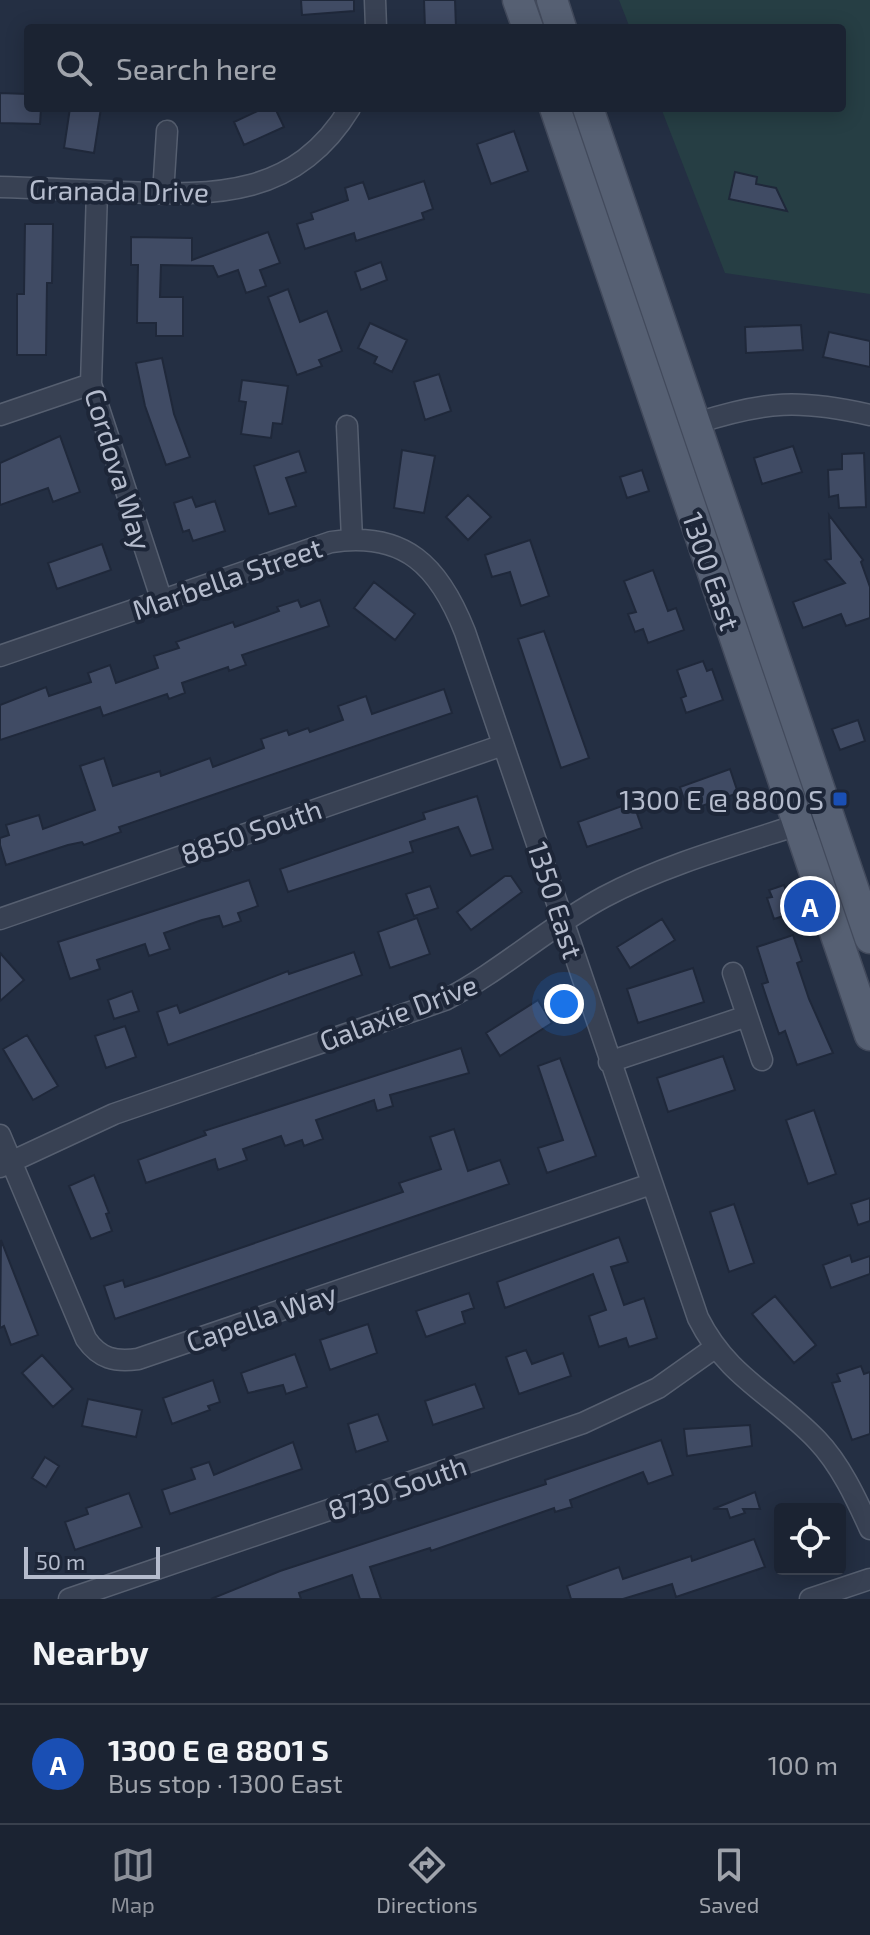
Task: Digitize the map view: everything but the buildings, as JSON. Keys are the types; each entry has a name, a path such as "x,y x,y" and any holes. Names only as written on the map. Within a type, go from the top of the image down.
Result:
{"main road":[{"path":"518,0 527,24"},
{"path":"552,0 560,24"},
{"name":"1300 East","path":"556,112 870,1035"},
{"name":"1300 East","path":"589,112 870,938"}],"street":[{"path":"375,0 376,24"},
{"name":"Granada Drive","path":"0,187 205,195 240,190 274,178 304,160 330,137 347,112"},
{"path":"163,194 167,131"},
{"name":"Cordova Way","path":"97,191 91,384 162,601"},
{"path":"0,415 91,384"},
{"path":"697,423 756,405 798,403 870,415"},
{"path":"347,426 352,539"},
{"name":"Marbella Street","path":"0,656 306,549 352,539 398,548 418,559 440,579 465,632"},
{"name":"1350 East","path":"465,632 651,1184 698,1318 713,1349"},
{"name":"8850 South","path":"0,919 503,745"},
{"name":"Galaxie Drive","path":"6,1164 114,1114 445,1000 487,978 564,922 638,881 828,815"},
{"path":"733,973 762,1060"},
{"path":"609,1062 747,1016"},
{"name":"Capella Way","path":"0,1135 6,1164 86,1339 103,1357 120,1361 138,1359 651,1184"},
{"path":"713,1349 818,1441 851,1490 870,1529"},
{"name":"8730 South","path":"69,1599 583,1423 658,1388 713,1349"},
{"path":"810,1599 870,1579"}],"green space":[{"path":"619,0 870,0 870,294 725,273 663,112 846,112 846,24 628,24"}],"place":[{"name":"1300 E @ 8800 S","path":"840,799"},
{"name":"1300 E @ 8801 S","path":"810,906"}]}
